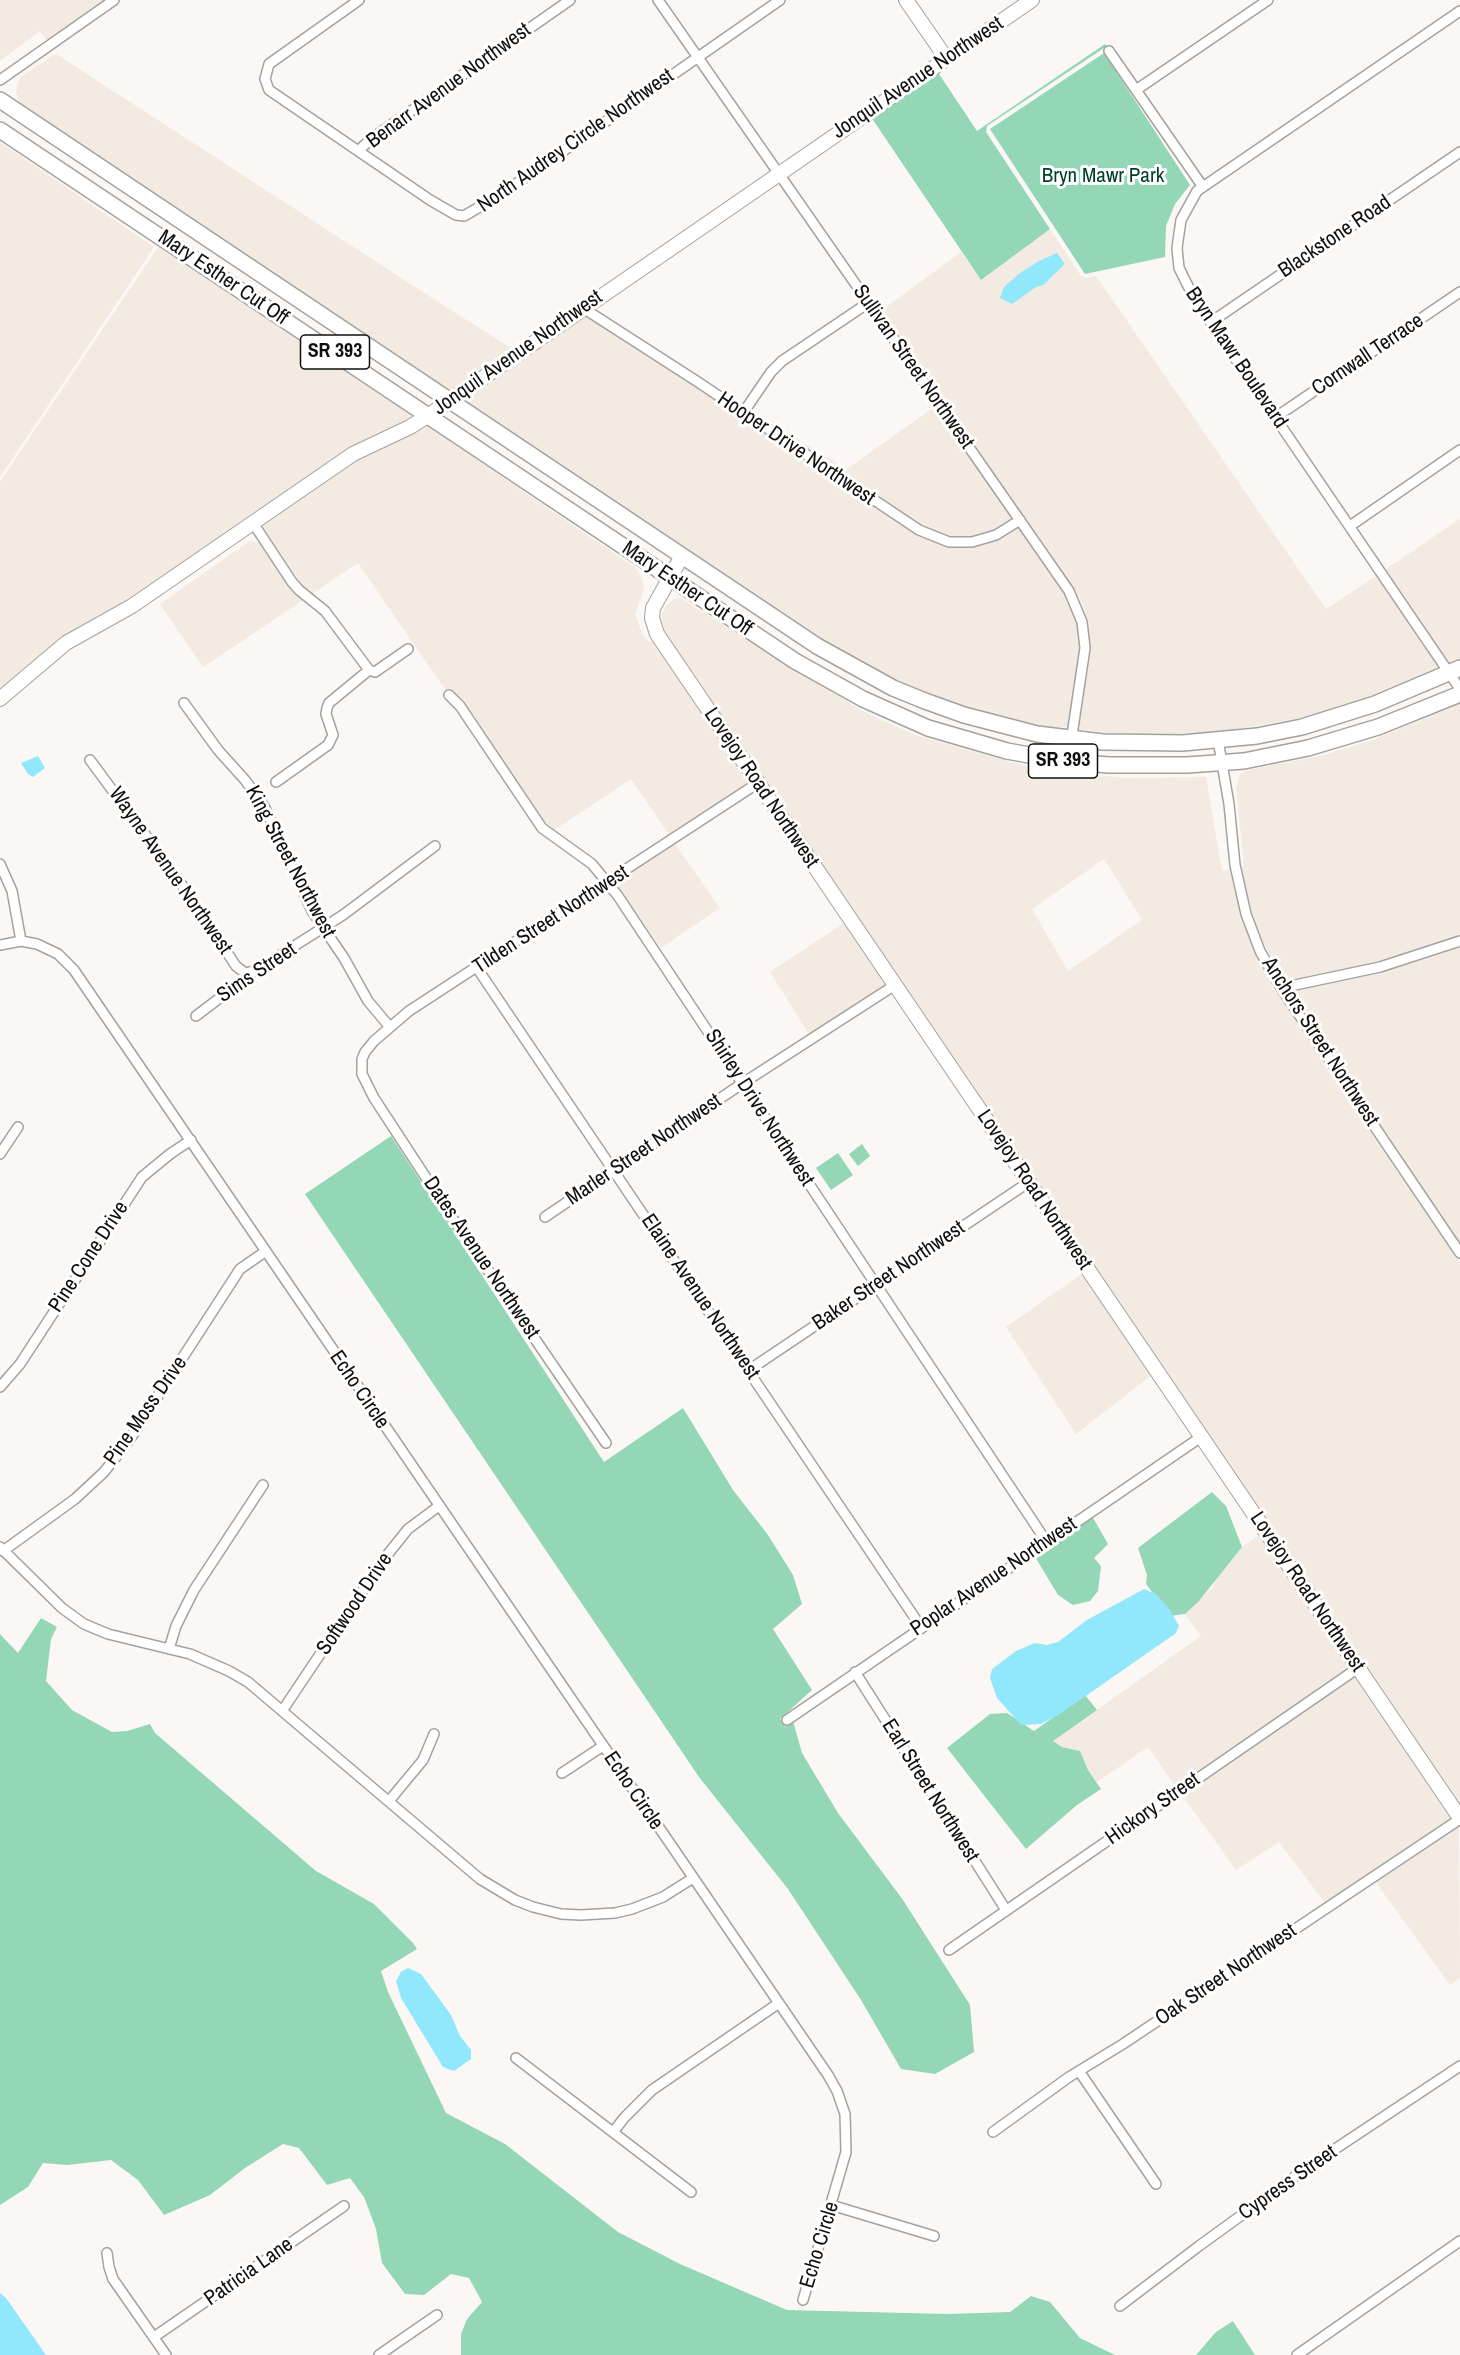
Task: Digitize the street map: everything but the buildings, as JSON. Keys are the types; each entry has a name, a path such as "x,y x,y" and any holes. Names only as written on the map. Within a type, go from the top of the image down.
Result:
{"main road":[{"name":"Mary Esther Cut Off","path":"0,100 817,646 904,693 1002,726 1072,739 1145,744 1218,740 1302,727 1342,715 1455,671"},
{"name":"Mary Esther Cut Off","path":"0,130 804,666 863,699 950,736 1007,751 1089,765 1134,766 1221,762 1276,755 1342,739 1460,694"},
{"path":"199,262 212,242"},
{"path":"895,714 904,693"}],"street":[{"path":"0,80 114,0"},
{"name":"North Audrey Circle Northwest","path":"359,0 269,64 266,79 272,93 430,200 456,215 464,216 500,195 697,57"},
{"name":"Benarr Avenue Northwest","path":"358,152 371,139 570,0"},
{"name":"Sullivan Street Northwest","path":"658,0 1069,591 1082,622 1085,648 1068,762"},
{"path":"697,57 780,0"},
{"path":"906,0 946,58"},
{"name":"Jonquil Avenue Northwest","path":"0,699 66,643 132,606 353,454 410,427 429,415 1032,0"},
{"path":"1136,90 1268,0"},
{"name":"Bryn Mawr Boulevard","path":"1460,11 1203,187 1186,208 1178,231 1177,249 1182,277 1211,322 1350,526 1455,671 1460,688"},
{"path":"1109,51 1203,187"},
{"name":"Blackstone Road","path":"1211,322 1460,152"},
{"name":"Cornwall Terrace","path":"1276,417 1460,292"},
{"path":"743,413 771,372 782,361 868,303"},
{"name":"Hooper Drive Northwest","path":"583,308 898,518 935,538 949,542 972,542 996,535 1020,520"},
{"path":"1350,526 1460,450"},
{"path":"253,523 292,582 325,610 369,670 375,672 408,649"},
{"name":"Lovejoy Road Northwest","path":"682,556 652,608 652,618 657,634 1460,1818"},
{"path":"276,782 328,745 333,735 326,714 329,703 369,670"},
{"name":"Shirley Drive Northwest","path":"449,695 460,706 542,828 592,864 608,882 1046,1541"},
{"name":"King Street Northwest","path":"184,703 218,750 245,780 264,806 312,911 344,958 368,1001 389,1026"},
{"name":"Anchors Street Northwest","path":"1218,740 1229,804 1235,865 1246,914 1260,951 1281,988 1460,1253"},
{"name":"Wayne Avenue Northwest","path":"90,760 178,879 236,966 245,973 255,971"},
{"name":"Tilden Street Northwest","path":"362,1071 365,1052 389,1026 758,783"},
{"name":"Sims Street","path":"196,1016 255,971 323,928 435,846"},
{"path":"0,864 12,891 21,941"},
{"name":"Echo Circle","path":"0,945 21,941 44,947 67,962 191,1140 828,2075 837,2091 844,2114 846,2152 803,2300"},
{"path":"1281,988 1380,968 1460,941"},
{"name":"Elaine Avenue Northwest","path":"477,968 921,1627"},
{"name":"Marler Street Northwest","path":"545,1217 742,1083 895,985"},
{"name":"Dates Avenue Northwest","path":"362,1071 374,1098 453,1219 606,1443"},
{"path":"0,1154 18,1126"},
{"name":"Pine Cone Drive","path":"0,1388 20,1364 142,1176 191,1140"},
{"name":"Baker Street Northwest","path":"749,1370 1029,1182"},
{"name":"Pine Moss Drive","path":"2,1549 69,1504 104,1472 130,1439 240,1269 266,1251"},
{"name":"Poplar Avenue Northwest","path":"787,1720 1201,1437"},
{"path":"168,1649 176,1626 194,1590 263,1485"},
{"name":"Softwood Drive","path":"282,1711 388,1552 408,1529 439,1506"},
{"path":"2,1549 57,1604 76,1619 108,1634 190,1654 248,1682 480,1880 515,1900 533,1907 581,1915 615,1913 663,1897 693,1878"},
{"name":"Hickory Street","path":"949,1950 1358,1668"},
{"name":"Earl Street Northwest","path":"855,1672 1006,1910"},
{"path":"389,1802 423,1760 434,1734"},
{"path":"562,1773 603,1746"},
{"name":"Oak Street Northwest","path":"993,2132 1079,2071 1460,1818"},
{"path":"614,2131 652,2090 779,2003"},
{"path":"516,2058 614,2131 690,2192"},
{"name":"Cypress Street","path":"1120,2306 1198,2246 1308,2167 1460,2066"},
{"path":"1079,2071 1156,2184"},
{"path":"831,2205 934,2236"},
{"name":"Patricia Lane","path":"154,2337 344,2206"},
{"path":"1297,2355 1460,2241"},
{"path":"108,2253 113,2279 166,2355"},
{"path":"379,2355 437,2315"}],"shaded area":[{"path":"0,0 105,0 47,41 40,31 0,61"},
{"path":"56,54 514,350 451,393 20,103 16,92 20,77"},
{"path":"0,142 154,247 0,477"},
{"path":"1050,229 1081,276 1086,278 1096,276 1326,609 1377,575 1439,668 1317,715 1220,732 1184,736 1125,735 1079,729 1091,648 1088,621 1083,606 1074,588 881,311 961,252 981,280"},
{"path":"158,247 415,418 0,692 0,482"},
{"path":"583,314 916,535 947,547 972,547 997,540 1018,527 1064,594 1077,624 1080,649 1068,727 1048,727 985,714 940,700 858,662 747,591 646,521 459,399"},
{"path":"934,407 1012,519 994,531 972,537 950,537 922,525 751,411 847,469"},
{"path":"424,424 636,568 642,578 644,590 635,614 642,633 649,642 654,639 751,782 670,836 631,779 554,830 538,814 465,703 450,688 446,691 358,563 312,594 303,586 260,524 355,458"},
{"path":"1460,519 1460,659 1450,663 1386,569"},
{"path":"250,541 260,543 288,585 303,600 203,667 160,604"},
{"path":"680,598 866,713 915,735 1035,769 1126,778 1206,777 1222,871 1230,869 1241,916 1261,965 1276,994 1460,1263 1460,1808 663,632 661,617 666,606 674,599","holes":["1104,859 1142,920 1068,971 1032,909"]},
{"path":"1460,704 1460,936 1379,962 1285,982 1258,932 1246,892 1241,867 1244,866 1236,787 1240,774 1248,770 1324,755 1373,740"},
{"path":"675,844 720,908 661,948 616,883"},
{"path":"846,922 887,984 809,1034 770,972"},
{"path":"1460,946 1460,1243 1290,992 1381,972"},
{"path":"1083,1273 1152,1375 1076,1434 1006,1327"},
{"path":"1198,1444 1351,1667 1176,1787 1148,1747 1097,1782 1088,1770 1080,1751 1062,1747 1053,1741 1201,1636 1185,1614 1212,1588 1220,1573 1240,1549 1259,1535"},
{"path":"1356,1675 1453,1818 1325,1903 1279,1842 1236,1870 1182,1795"},
{"path":"1459,1826 1460,1978 1450,1985 1375,1881"}],"green space":[{"path":"1105,44 1107,46 987,126 986,132 1050,229 981,280 871,117 937,71 977,131"},
{"name":"Bryn Mawr Park","path":"1104,53 1190,185 1175,204 1166,226 1165,257 1085,274 990,129"},
{"path":"391,1136 604,1462 683,1408 733,1490 768,1535 793,1575 802,1604 773,1629 812,1690 780,1719 785,1727 793,1721 802,1753 838,1813 903,1900 970,2005 974,2052 935,2074 901,2069 861,2000 788,1889 699,1777 305,1194"},
{"path":"862,1144 870,1156 858,1166 849,1154"},
{"path":"838,1153 853,1175 831,1190 816,1168"},
{"path":"1212,1492 1226,1506 1242,1547 1199,1601 1185,1614 1170,1616 1146,1584 1147,1575 1138,1548"},
{"path":"1092,1516 1108,1544 1094,1558 1101,1566 1098,1591 1090,1601 1073,1605 1058,1595 1034,1555"},
{"path":"41,1618 57,1627 51,1639 46,1681 72,1710 112,1732 127,1731 150,1724 155,1733 316,1871 374,1904 413,1943 417,1949 381,1971 388,1992 446,2113 505,2144 618,2232 680,2264 787,2310 947,2314 1010,2312 1031,2296 1050,2302 1080,2338 1115,2355 461,2355 461,2334 467,2319 482,2302 469,2278 451,2274 424,2295 405,2294 382,2263 376,2229 364,2197 350,2178 327,2185 299,2148 283,2144 245,2168 210,2195 164,2215 138,2180 111,2160 67,2165 43,2163 28,2187 0,2205 0,1634 18,1653"},
{"path":"1085,1695 1097,1710 1053,1741 1062,1747 1080,1751 1088,1770 1101,1789 1077,1805 1026,1849 947,1748 990,1714 1007,1713 1034,1731"},
{"path":"1233,2321 1255,2355 1196,2355 1216,2332"}],"water":[{"path":"1057,253 1064,263 1063,266 1043,285 1036,287 1012,304 1000,298 1004,287 1020,273"},
{"path":"38,756 45,768 33,777 28,774 21,763"},
{"path":"1144,1589 1156,1594 1170,1610 1179,1626 1176,1633 1060,1714 1041,1724 1021,1725 997,1698 990,1678 992,1669 1016,1651 1035,1643 1047,1645 1058,1642 1087,1620"},
{"path":"408,1968 421,1974 451,2015 460,2036 471,2050 471,2059 454,2071 443,2067 401,1998 396,1981 401,1972"},
{"path":"0,2293 6,2298 46,2355 0,2355"}]}
